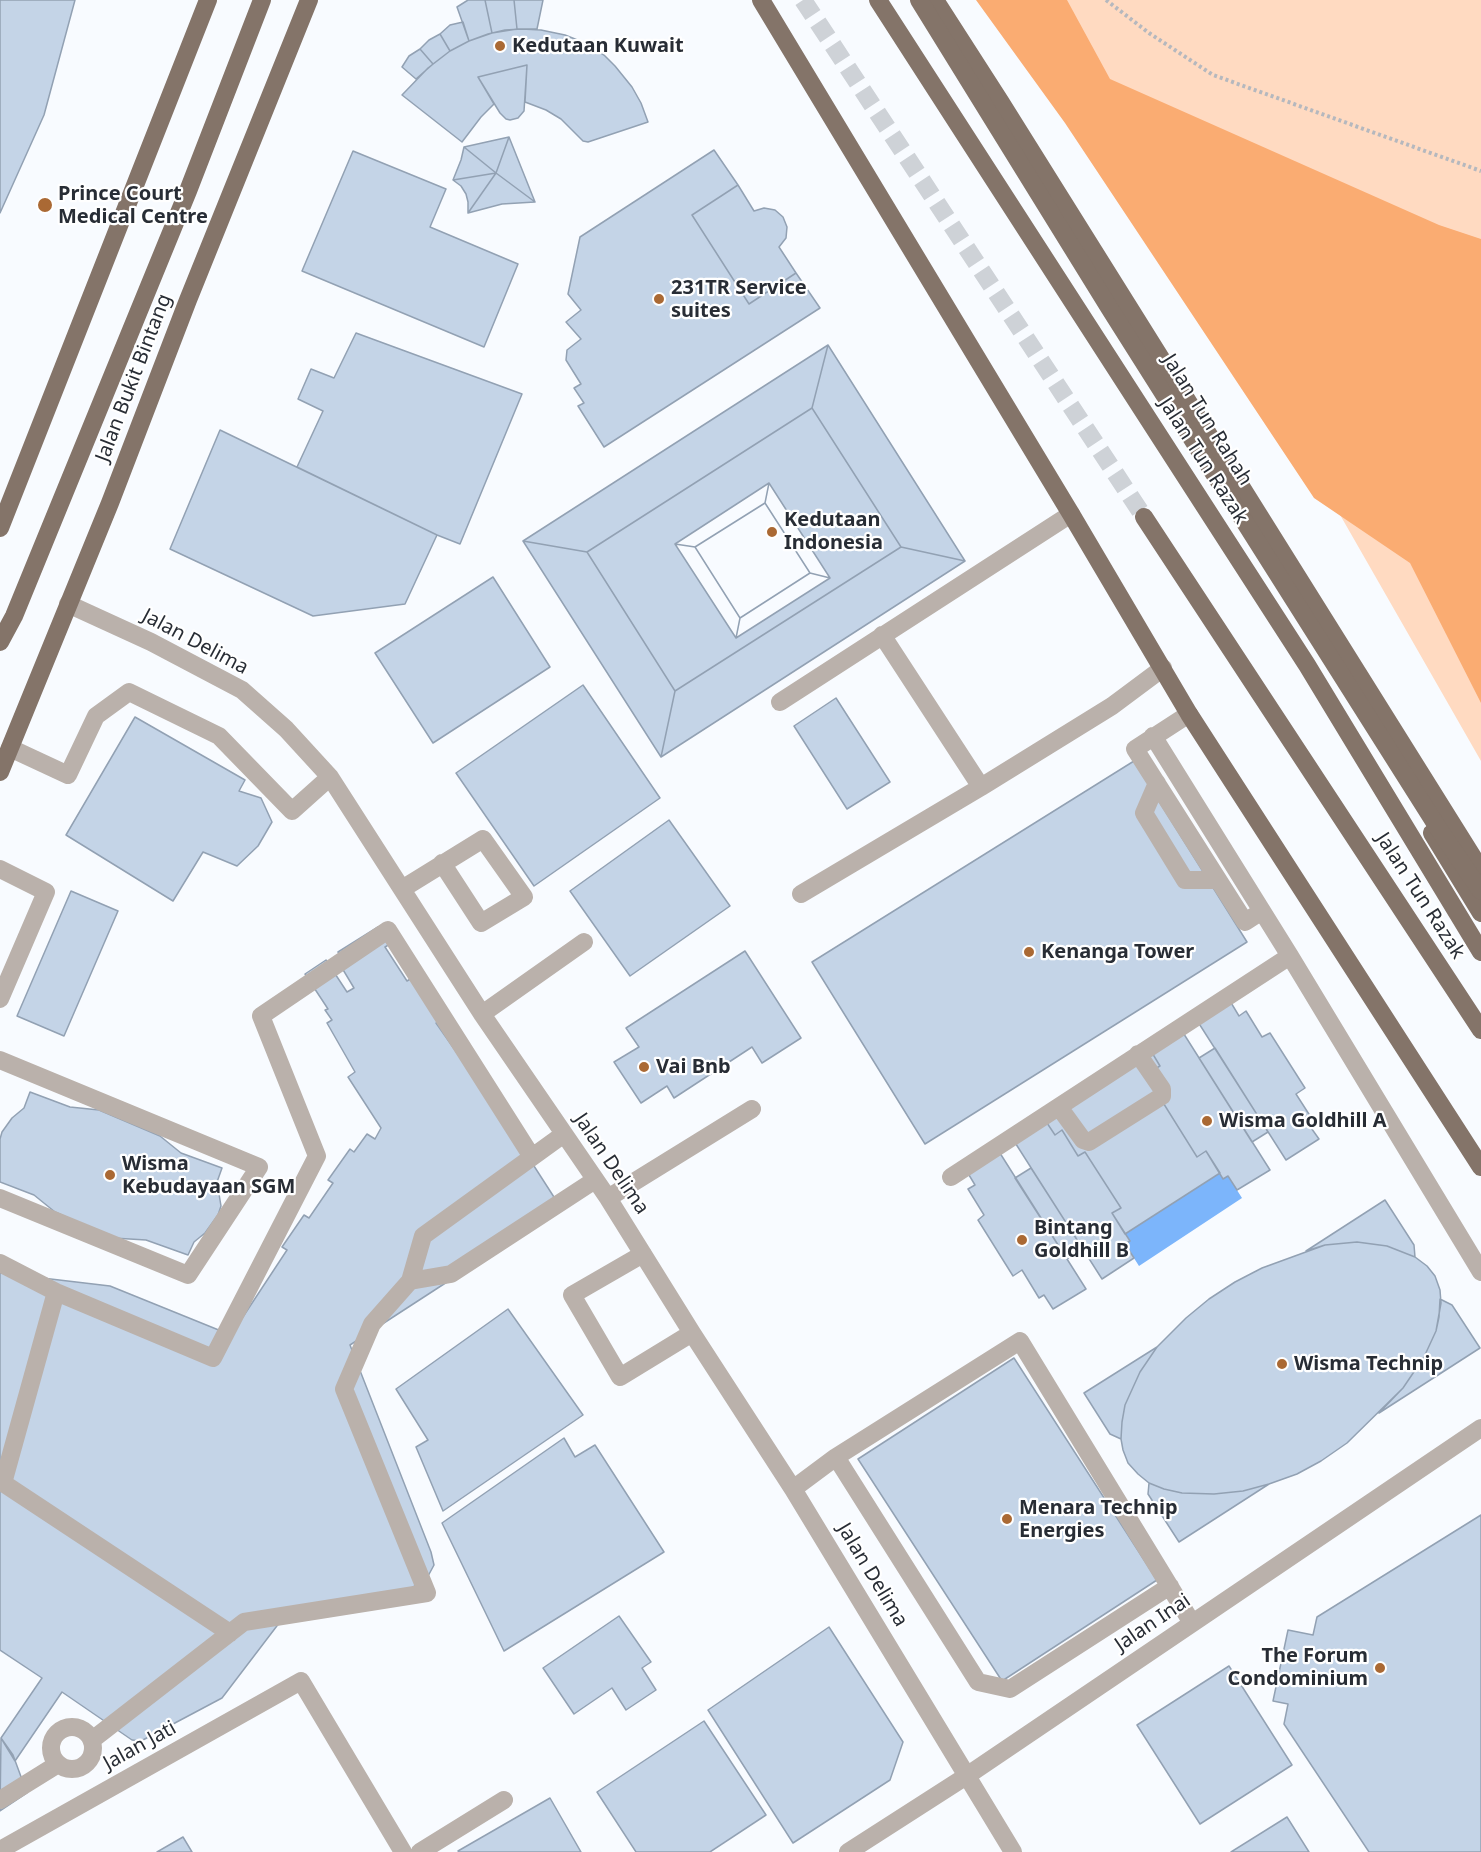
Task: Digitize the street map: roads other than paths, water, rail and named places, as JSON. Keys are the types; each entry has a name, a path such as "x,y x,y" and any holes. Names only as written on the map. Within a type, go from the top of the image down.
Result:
{"main road":[{"path":"0,528 208,0"},
{"path":"0,642 14,616 188,191 262,0"},
{"name":"Jalan Bukit Bintang","path":"0,772 110,503 192,289 309,0"},
{"path":"761,0 1189,714 1481,1167"},
{"name":"Jalan Tun Razak","path":"878,0 1301,655 1478,945"},
{"name":"Jalan Tun Rahah","path":"919,0 1122,329 1440,831 1481,891"},
{"path":"935,0 1480,865"},
{"name":"Jalan Tun Razak","path":"1144,517 1481,1030"},
{"path":"1327,624 1321,654 1481,913"}],"street":[{"path":"0,504 20,480"},
{"path":"780,702 1071,514"},
{"name":"Jalan Delima","path":"68,604 151,642 242,690 286,729 330,777 482,1014 608,1198 793,1489 1013,1852"},
{"path":"882,636 981,787"},
{"path":"801,894 1112,706 1163,668"},
{"path":"10,748 68,775 96,716 129,692 219,736 292,811 330,777"},
{"path":"1189,714 1135,749 1245,922 1262,911"},
{"path":"1153,736 1474,1246 1481,1272"},
{"path":"1157,783 1144,813 1185,880 1218,880"},
{"path":"402,889 442,863 483,839 524,897 481,923 442,863"},
{"path":"0,868 46,892 0,999"},
{"path":"0,1263 56,1292 213,1358 317,1156 261,1016 388,930 532,1157"},
{"path":"482,1014 584,942"},
{"path":"951,1177 1290,956"},
{"path":"1059,1107 1083,1140 1089,1142 1162,1096 1162,1089 1138,1054"},
{"path":"0,1060 259,1167 188,1275 0,1198"},
{"path":"608,1198 752,1109"},
{"path":"92,1740 244,1622 427,1593 344,1389 372,1324 410,1281 423,1236 564,1134"},
{"path":"410,1281 451,1274 596,1180"},
{"path":"423,1236 424,1251 428,1261 451,1274"},
{"path":"643,1254 572,1295 620,1377 692,1333"},
{"path":"56,1292 3,1483 230,1633"},
{"path":"793,1489 836,1457 1020,1341 1192,1623"},
{"name":"Jalan Inai","path":"848,1852 968,1775 1481,1428"},
{"path":"836,1457 978,1682 1010,1689 1170,1586"},
{"name":"Jalan Jati","path":"0,1850 301,1681 403,1852"},
{"path":"69,1726 83,1730 92,1740 93,1754 84,1765 71,1769 64,1768 54,1759 51,1745 57,1733 63,1729 69,1726"},
{"path":"0,1800 58,1764"},
{"path":"420,1852 504,1800"}],"water":[{"path":"1220,1173 1228,1176 1242,1198 1139,1266 1125,1244 1130,1241 1125,1234"}],"tunnel":[{"path":"803,0 1144,517"}],"place":[{"name":"Kedutaan Kuwait","path":"500,46"},
{"name":"Prince Court Medical Centre","path":"45,205"},
{"name":"231TR Service suites","path":"659,299"},
{"name":"Kedutaan Indonesia","path":"772,532"},
{"name":"Kenanga Tower","path":"1029,952"},
{"name":"Vai Bnb","path":"644,1067"},
{"name":"Wisma Goldhill A","path":"1207,1121"},
{"name":"Wisma Kebudayaan SGM","path":"110,1175"},
{"name":"Bintang Goldhill B","path":"1022,1240"},
{"name":"Wisma Technip","path":"1282,1364"},
{"name":"Menara Technip Energies","path":"1007,1519"},
{"name":"The Forum Condominium","path":"1380,1668"}]}
